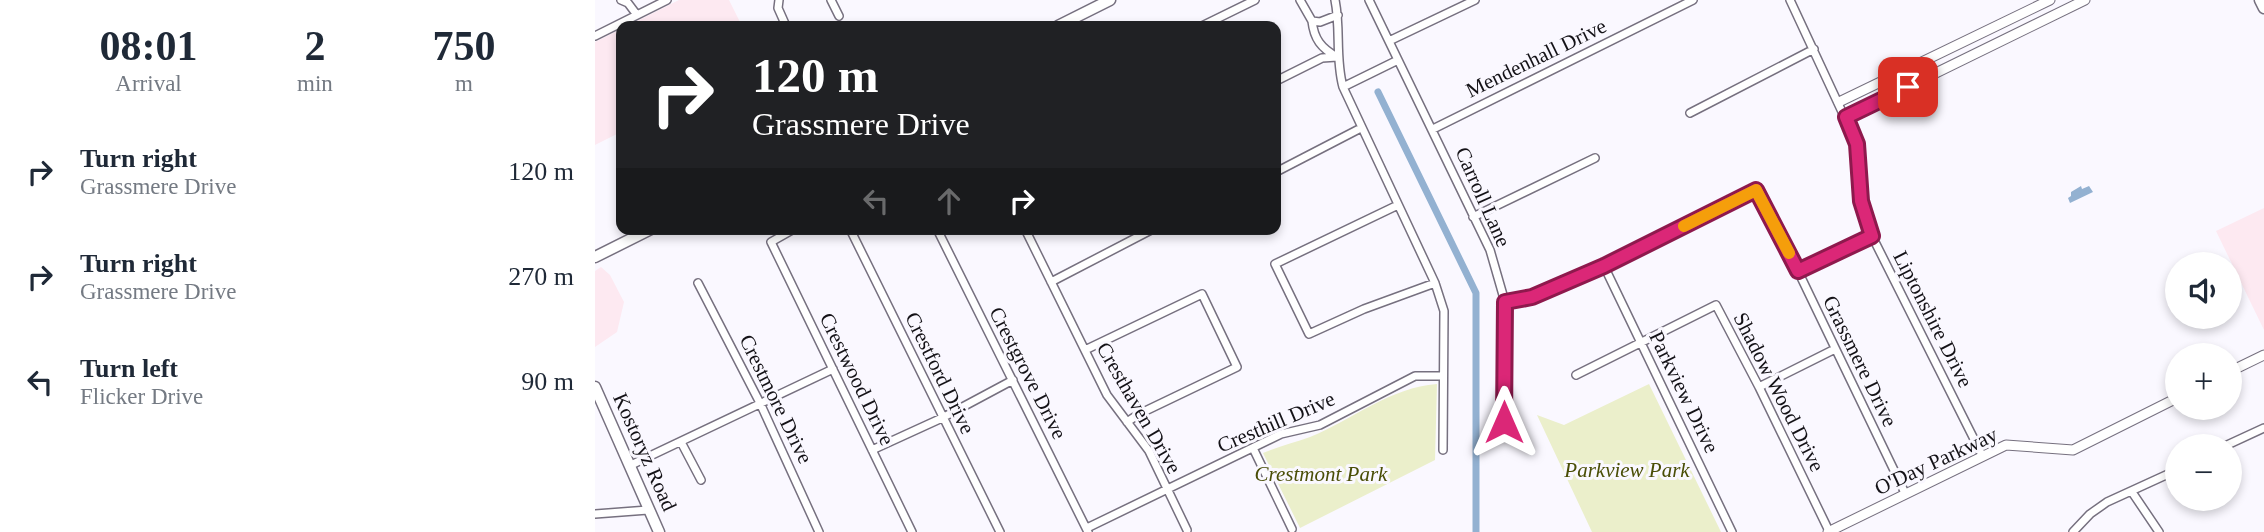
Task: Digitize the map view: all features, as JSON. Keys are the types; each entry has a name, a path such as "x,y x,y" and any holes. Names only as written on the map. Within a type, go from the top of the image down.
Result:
{"main road":[{"path":"1068,21 1110,0"},
{"path":"2260,0 2264,8"},
{"path":"595,257 639,235"},
{"name":"Kostoryz Road","path":"595,387 659,532"}],"street":[{"path":"621,0 628,3 638,15"},
{"path":"779,0 778,8 784,21"},
{"path":"831,0 839,16"},
{"path":"1212,21 1255,0"},
{"path":"1300,0 1313,21 1314,31 1322,49 1338,57"},
{"path":"1335,0 1338,15 1338,57 1343,87 1435,284 1444,311 1443,450"},
{"name":"Carroll Lane","path":"1369,0 1490,250 1505,302 1504,422"},
{"path":"1389,41 1475,0"},
{"name":"Mendenhall Drive","path":"1433,130 1692,0"},
{"name":"Liptonshire Drive","path":"1790,0 1857,144 1861,201 1872,236 1982,455"},
{"path":"1839,102 2050,0"},
{"path":"1846,117 2085,0"},
{"path":"626,21 662,1"},
{"path":"1313,21 1320,22 1338,15"},
{"path":"595,36 616,26"},
{"path":"1690,113 1814,49"},
{"path":"1281,78 1322,58 1338,57"},
{"path":"1343,87 1398,60"},
{"path":"1281,169 1361,128"},
{"path":"1473,217 1595,158"},
{"name":"Grassmere Drive","path":"1505,302 1532,297 1604,266 1756,190 1905,493"},
{"path":"1398,205 1275,264 1309,334 1364,309 1435,284"},
{"name":"Crestwood Drive","path":"783,235 771,242 912,532"},
{"name":"Crestford Drive","path":"853,235 1000,532"},
{"name":"Crestgrove Drive","path":"940,235 1087,530"},
{"name":"Cresthaven Drive","path":"1028,235 1107,395 1149,451 1187,530"},
{"path":"1051,282 1141,235"},
{"path":"1798,271 1872,236"},
{"name":"Parkview Drive","path":"1604,266 1733,532"},
{"name":"Crestmore Drive","path":"698,283 760,403 820,532"},
{"path":"1084,351 1202,294 1237,367 1127,422"},
{"name":"Shadow Wood Drive","path":"1641,343 1716,305 1759,387 1828,532"},
{"path":"1576,375 1641,343"},
{"path":"1759,387 1835,349"},
{"path":"2242,366 2264,355"},
{"path":"631,465 833,369"},
{"name":"Cresthill Drive","path":"1087,530 1281,434 1319,425 1415,376 1442,376"},
{"path":"871,450 942,418 1013,380"},
{"name":"O'Day Parkway","path":"1828,532 2006,445 2073,450 2165,404"},
{"path":"2242,438 2264,428"},
{"path":"681,442 701,480"},
{"path":"1253,447 1292,529"},
{"path":"2073,532 2090,514 2107,502 2165,476"},
{"path":"2132,492 2159,532"},
{"path":"595,514 648,510"}],"shaded area":[{"path":"679,0 729,0 740,21 637,21"},
{"path":"616,32 616,134 595,145 595,42"},
{"path":"2264,208 2264,330 2242,285 2242,252 2226,252 2216,231"},
{"path":"601,267 610,275 624,302 617,332 595,347 595,271"}],"green space":[{"name":"Crestmont Park","path":"1437,384 1435,460 1300,528 1263,453 1326,430 1404,391"},
{"name":"Parkview Park","path":"1649,384 1721,532 1592,532 1537,415 1564,425"}],"water":[{"path":"2081,186 2082,189 2089,186 2093,192 2070,203 2068,198 2071,192"}],"waterway":[{"path":"1378,92 1476,293 1476,532"}],"slow traffic":[{"path":"1684,226 1756,190 1789,253"}],"route":[{"path":"1504,422 1505,302 1532,297 1604,266 1756,190 1798,271 1872,236 1861,201 1857,144 1846,117 1908,87"}]}
